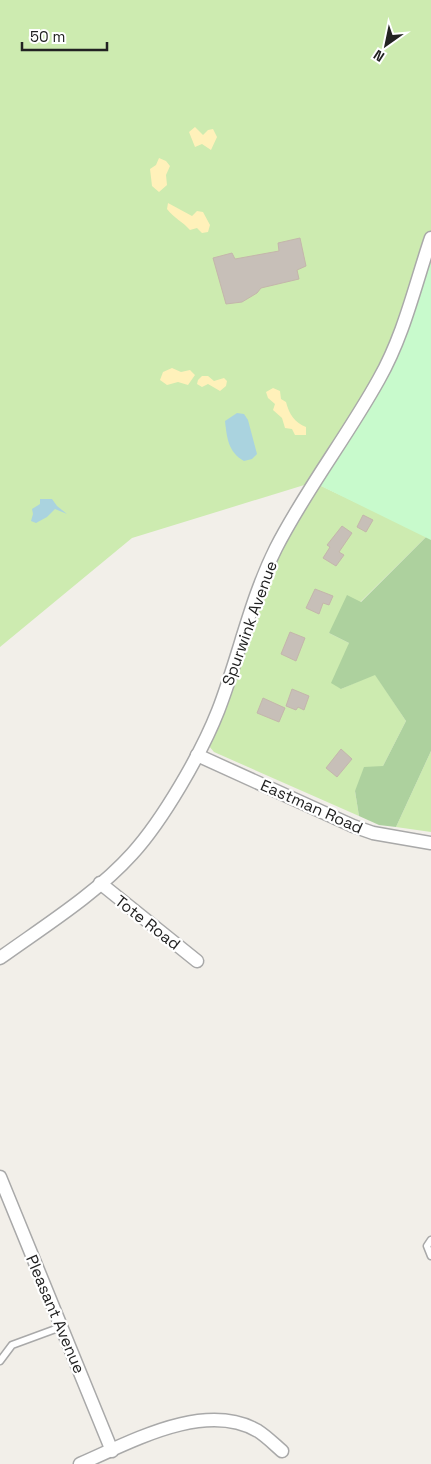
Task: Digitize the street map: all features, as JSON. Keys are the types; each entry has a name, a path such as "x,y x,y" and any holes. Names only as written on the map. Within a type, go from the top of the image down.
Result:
{"street":[{"name":"Spurwink Avenue","path":"0,958 100,883 132,854 150,832 197,754 218,711 240,643 275,551 387,363 402,329 431,238"},
{"name":"Eastman Road","path":"197,754 353,826 373,833 431,843"},
{"name":"Tote Road","path":"100,883 197,961"},
{"name":"Pleasant Avenue","path":"0,1177 112,1451"},
{"path":"80,1464 187,1422 209,1419 230,1421 258,1431 282,1451"}],"lane":[{"path":"431,1240 427,1246 431,1256"},
{"path":"0,1361 12,1345 61,1327"}],"green space":[{"path":"0,0 431,0 431,238 391,355 314,482 132,538 0,647"},
{"path":"431,238 431,751 396,827 379,825 359,816 355,791 364,767 383,766 406,721 375,675 341,689 331,683 349,643 329,633 347,595 361,602 427,536 314,482 379,379"},
{"path":"431,254 431,540 319,485 379,379"},
{"path":"319,485 427,536 329,633 349,643 341,689 375,674 406,721 383,766 355,791 359,816 214,752 208,745 278,558 288,536"},
{"path":"431,751 431,832 396,827"}],"sand":[{"path":"195,127 203,135 208,130 213,129 217,137 211,150 202,144 195,147 189,132"},
{"path":"159,158 166,161 170,166 166,175 167,185 159,192 152,186 150,169 156,165"},
{"path":"168,203 192,216 197,211 203,212 210,225 208,232 202,233 197,228 190,230 167,209"},
{"path":"172,368 181,372 190,370 195,375 188,385 178,382 167,385 160,380 163,372"},
{"path":"202,376 208,376 214,381 224,378 227,381 226,386 220,391 208,384 202,387 197,384"},
{"path":"273,388 280,391 281,399 286,402 293,417 306,427 306,435 295,435 292,429 285,428 282,418 273,410 275,404 268,398 266,392"}],"water":[{"path":"237,413 244,414 248,420 257,454 252,459 244,461 231,449 225,421"},
{"path":"40,499 52,499 67,514 55,509 47,517 36,523 31,521 32,509 40,504"}],"building":[{"path":"300,238 306,266 297,270 299,279 261,288 257,293 242,302 226,304 213,258 232,253 235,259 279,251 278,243"},
{"path":"363,515 373,520 366,532 357,527"},
{"path":"342,526 352,533 339,552 344,555 336,566 323,558 330,547 327,545"},
{"path":"315,589 333,596 329,605 323,603 319,614 306,608"},
{"path":"290,632 305,638 296,661 281,654"},
{"path":"292,689 309,696 304,710 298,707 296,710 286,706"},
{"path":"263,698 285,708 279,722 257,713"},
{"path":"341,749 352,759 337,777 326,768"}]}
